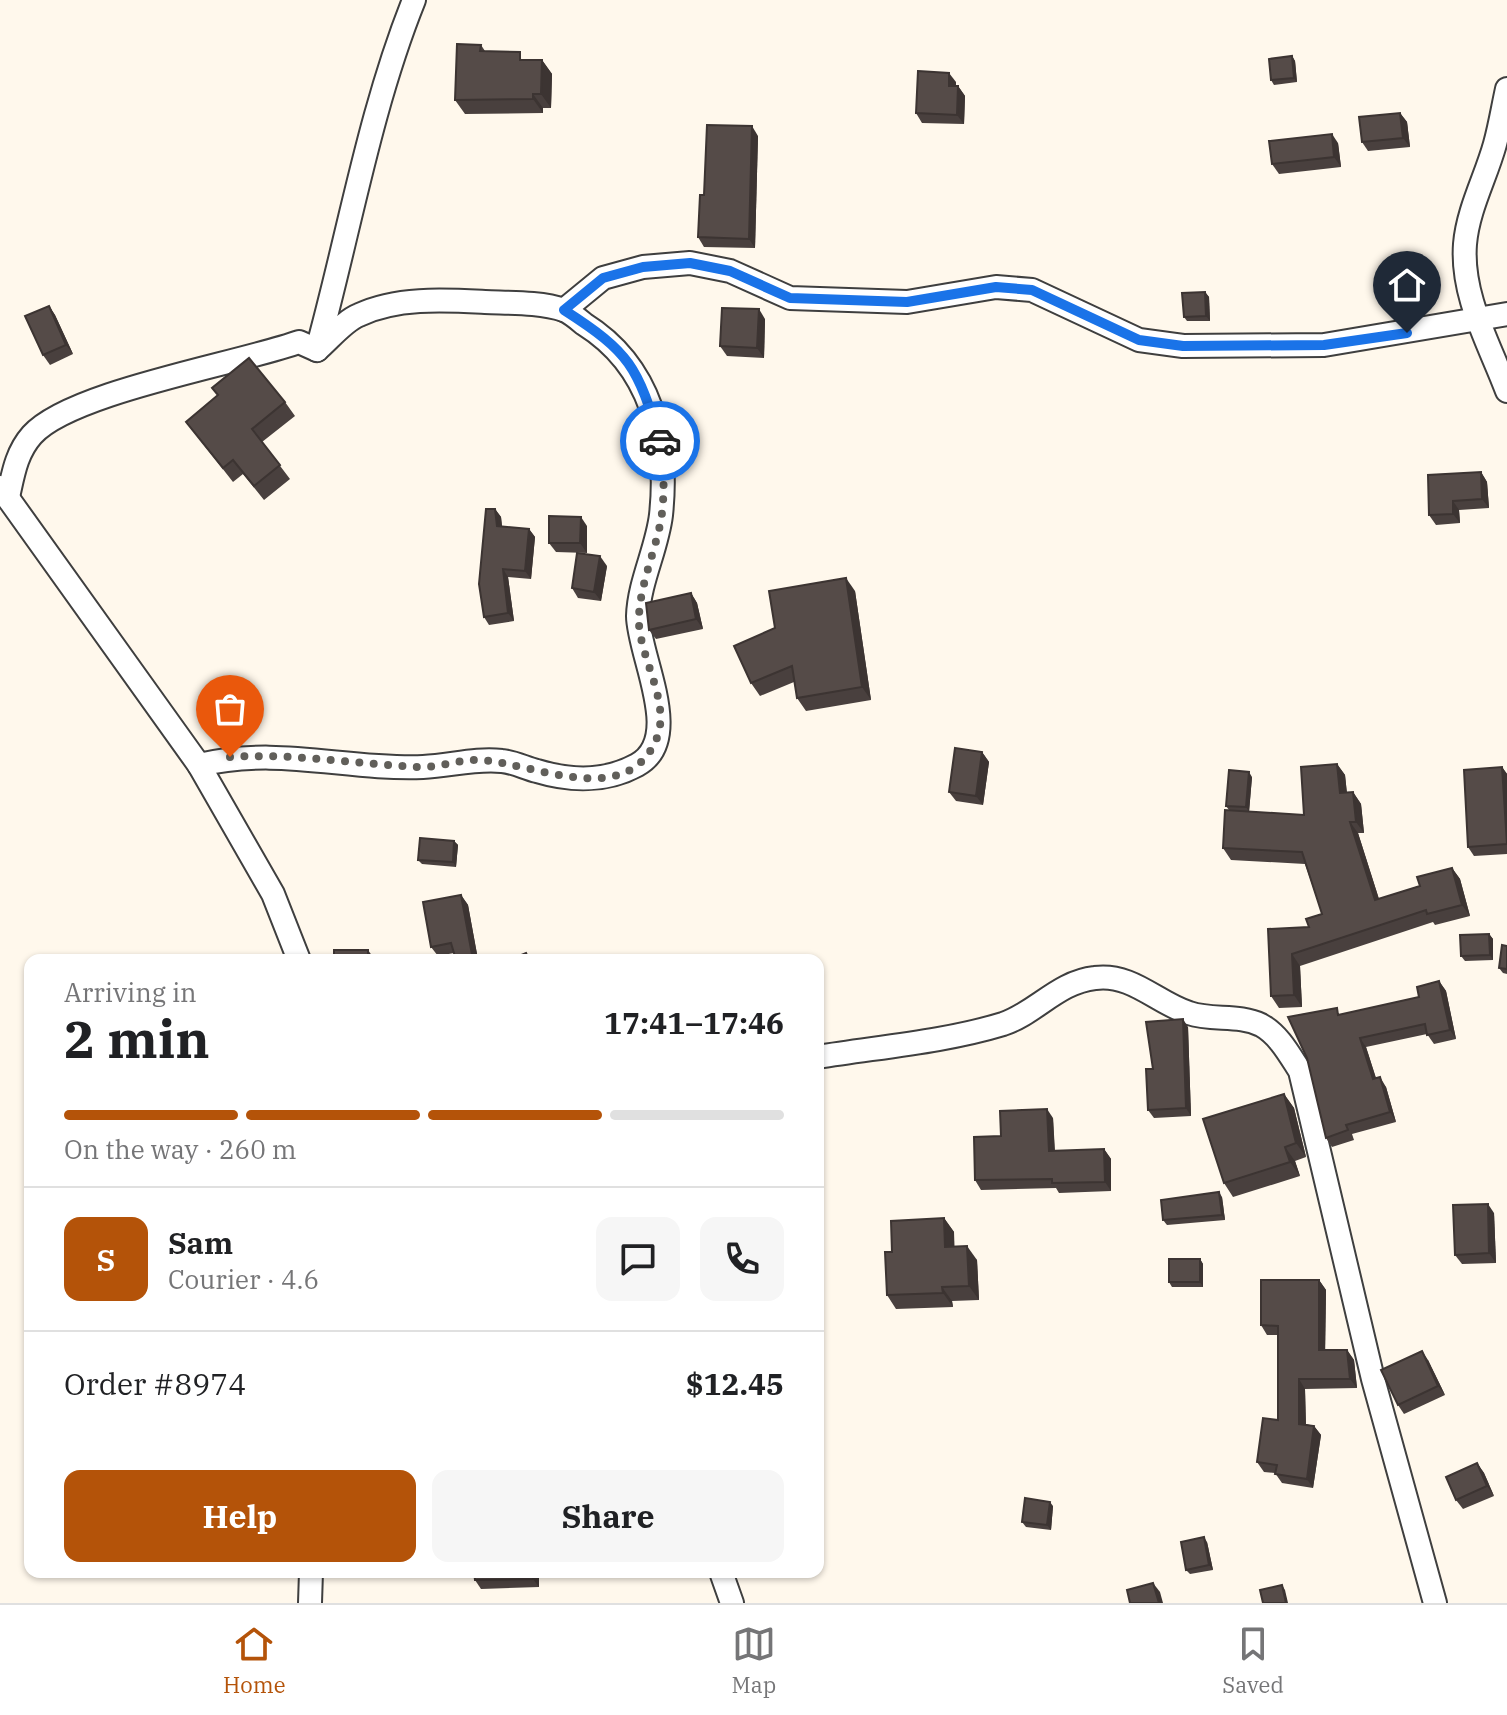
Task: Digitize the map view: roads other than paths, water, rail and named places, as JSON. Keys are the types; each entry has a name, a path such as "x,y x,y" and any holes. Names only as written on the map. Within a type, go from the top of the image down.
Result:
{"street":[{"path":"317,350 370,140 398,39 414,0"},
{"path":"1507,89 1495,144 1471,214 1465,245 1468,283 1477,321 1507,391"},
{"path":"564,310 603,278 643,267 690,263 730,271 790,298 907,302 996,287 1032,290 1139,340 1183,346 1324,345 1507,314"},
{"path":"199,765 263,755 424,767 473,759 505,761 573,779 609,776 641,764 657,739 659,711 638,618 661,520 664,480 661,442 645,391 632,365 611,340 564,310 520,303 440,300 389,306 357,315 317,350"},
{"path":"297,954 273,894 199,765 4,492 19,453 33,434 53,417 90,401 299,342 317,350"},
{"path":"824,1056 929,1040 1006,1023 1064,988 1096,977 1119,979 1187,1013 1260,1025 1280,1041 1300,1071 1373,1379 1435,1603"},
{"path":"310,1603 311,1578"},
{"path":"723,1578 732,1603"}]}
